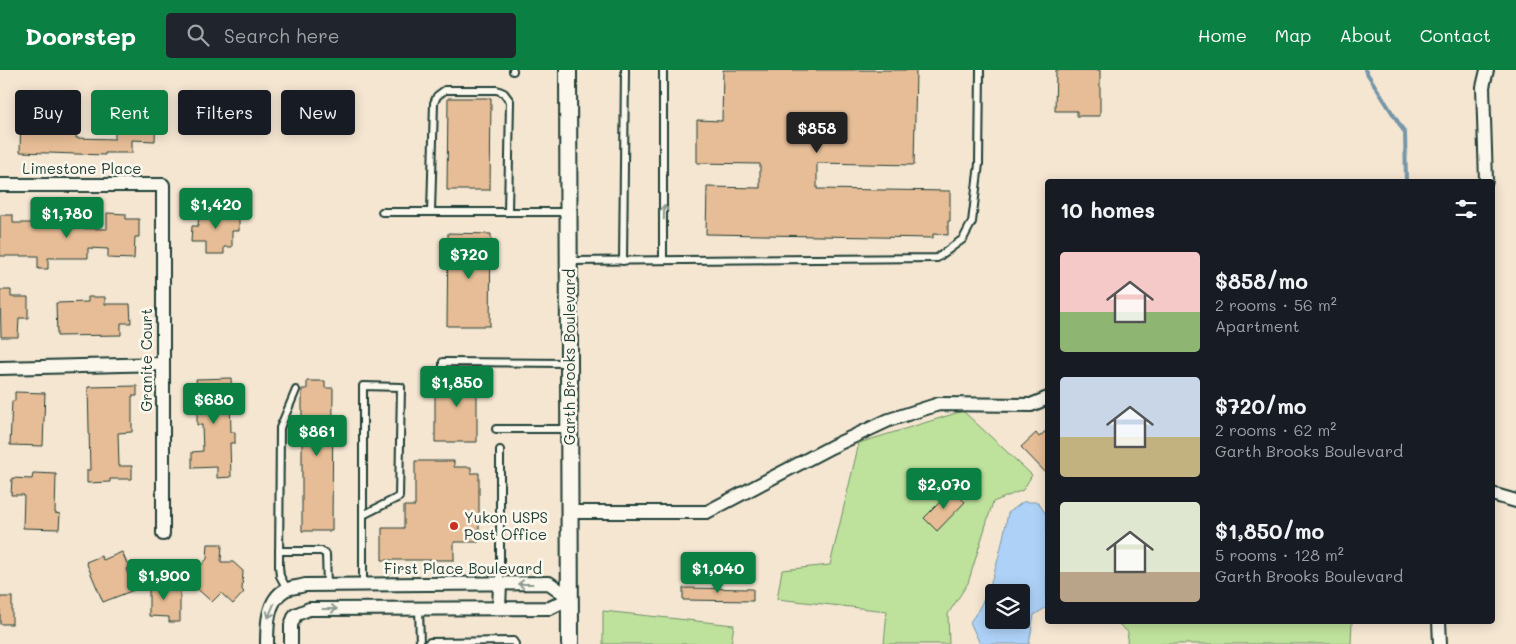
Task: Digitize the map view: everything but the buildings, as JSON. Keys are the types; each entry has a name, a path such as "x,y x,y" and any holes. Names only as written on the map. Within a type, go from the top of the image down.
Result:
{"street":[{"name":"Garth Brooks Boulevard","path":"568,70 570,644"},
{"path":"1486,179 1483,87 1487,70"},
{"name":"Limestone Place","path":"0,185 163,185"},
{"name":"Granite Court","path":"162,534 163,185"},
{"path":"0,368 163,364"},
{"path":"569,512 707,512 831,447 890,420 939,404 1031,405 1045,399"},
{"path":"1495,495 1516,501"},
{"path":"499,608 500,584"},
{"name":"First Place Boulevard","path":"287,589 305,585 549,584 570,598"},
{"path":"363,585 363,609"},
{"path":"267,644 267,621 276,596 287,589"},
{"path":"291,644 291,625 295,615 310,609 550,608 570,598"},
{"path":"1439,624 1440,644"}],"lane":[{"path":"623,261 625,70"},
{"path":"663,70 663,260"},
{"path":"568,261 937,258 963,239 972,222 979,164 980,70"},
{"path":"431,212 434,103 437,96 445,90 497,90 504,93 510,101 508,212"},
{"path":"382,212 568,212"},
{"path":"443,384 443,362 569,363"},
{"path":"363,515 399,497 401,387 363,386 363,515 363,585"},
{"path":"287,589 280,576 280,428 296,390"},
{"path":"496,429 569,429"},
{"path":"500,450 500,584"},
{"path":"279,551 321,551 326,554 327,585"},
{"path":"419,608 420,644"},
{"path":"427,644 430,642 477,643 513,640 515,644"}],"green space":[{"path":"963,411 1032,475 1023,490 993,502 968,583 948,614 949,644 884,644 887,611 777,599 782,570 830,565 859,443"},
{"path":"603,611 734,625 731,644 603,644"},
{"path":"1119,624 1352,624 1351,644 1127,644 1128,632"}],"water":[{"path":"1023,502 1038,502 1045,513 1045,608 1034,615 1029,644 980,644 970,622 985,597 985,629 1030,629 1030,584 990,584 1008,513"}],"waterway":[{"path":"1365,70 1405,133 1406,179"}],"place":[{"name":"Yukon USPS Post Office","path":"454,526"}]}
